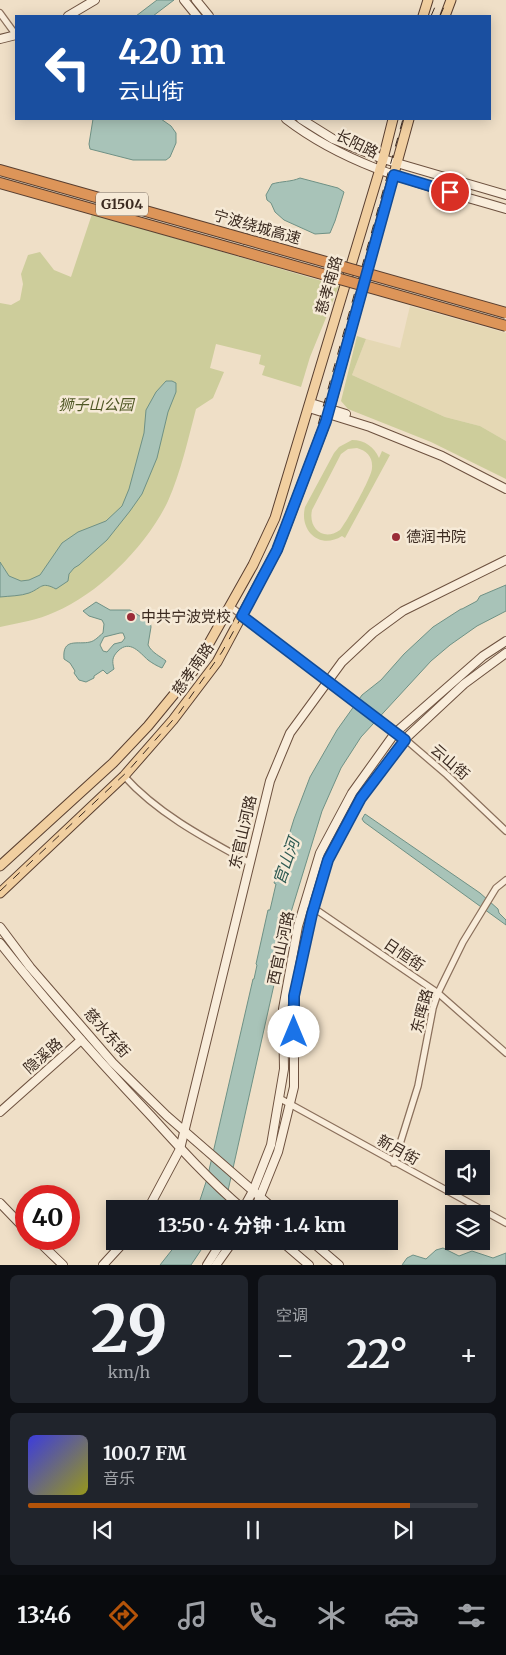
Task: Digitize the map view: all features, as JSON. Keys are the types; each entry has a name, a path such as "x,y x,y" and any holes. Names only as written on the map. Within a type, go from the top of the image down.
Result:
{"highway":[{"name":"宁波绕城高速","path":"0,170 506,313"},
{"name":"宁波绕城高速","path":"0,183 506,326"}],"main road":[{"path":"423,15 428,0"},
{"path":"445,15 452,0"},
{"name":"慈孝南路","path":"0,866 114,763 148,726 194,670 253,565 275,518 378,170 383,159 393,120"},
{"name":"慈孝南路","path":"0,893 124,776 173,720 217,662 277,550 329,411 409,120"}],"street":[{"path":"70,15 95,0"},
{"path":"184,0 196,15"},
{"path":"196,0 208,15"},
{"path":"0,13 15,34"},
{"path":"0,39 15,35"},
{"name":"长阳路","path":"287,120 341,153 378,170 506,209"},
{"name":"长阳路","path":"303,120 333,139 383,159 506,196"},
{"path":"310,405 380,426 438,450 506,484"},
{"path":"329,411 442,456 506,489"},
{"name":"东官山河路","path":"153,1200 180,1148 185,1131 270,781 290,733 342,662 373,634 403,611 506,560"},
{"name":"云山街","path":"231,606 327,682 405,740 447,775 506,831"},
{"name":"西官山河路","path":"248,1200 271,1145 284,1069 283,1009 298,926 320,853 352,793 395,733 483,656 506,641"},
{"name":"西官山河路","path":"259,1200 278,1152 294,1087 294,996 314,908 328,860 361,798 405,740 464,684 505,655"},
{"path":"124,776 155,805 192,830 250,863"},
{"name":"东晖路","path":"394,1162 418,1086 433,1008 438,993 463,942 496,888 506,880"},
{"name":"日恒街","path":"305,902 438,993 506,1053"},
{"name":"慈水东街","path":"0,927 30,967 113,1063 167,1116 264,1200"},
{"name":"慈水东街","path":"0,943 81,1040 180,1148 233,1200"},
{"name":"隐溪路","path":"0,1112 81,1040"},
{"name":"新月街","path":"279,1098 506,1223"},
{"path":"0,1203 15,1219"},
{"path":"47,1250 63,1265"},
{"path":"103,1265 117,1250"},
{"path":"207,1265 216,1250"},
{"path":"216,1265 227,1250"},
{"path":"292,1250 309,1265"},
{"path":"322,1250 339,1265"}],"shaded area":[{"path":"410,306 506,333 506,441 480,426 445,417 352,375 366,339 400,348"}],"green space":[{"name":"狮子山公园","path":"92,214 339,286 310,357 301,387 262,375 265,366 259,364 261,355 216,344 210,368 224,372 213,398 196,409 173,490 148,534 105,580 72,604 42,617 0,627 0,303 11,305 20,300 23,284 21,274 28,255 40,252 54,270 71,277"},
{"path":"357,336 366,339 352,375 445,417 480,426 506,441 506,479 431,442 348,409 341,401"},
{"path":"352,440 357,440 368,445 379,458 382,451 390,455 345,538 342,536 326,541 313,536 308,530 305,524 305,507 339,447","holes":["348,449 361,449 369,455 371,461 372,468 368,480 340,530 334,533 323,534 318,531 312,522 312,510 341,454"]}],"water":[{"path":"157,0 174,0 154,15 137,15"},
{"path":"93,120 162,120 171,126 176,133 176,143 170,157 166,160 133,160 90,149"},
{"path":"300,178 338,188 344,192 330,233 315,234 284,220 275,212 271,203 267,200 266,195 272,184"},
{"path":"166,381 176,383 176,392 168,412 157,458 142,494 130,511 107,540 74,568 69,574 68,581 56,589 44,585 26,594 0,597 0,562 9,576 21,581 40,575 62,543 78,532 106,521 122,506 129,489 144,433 146,410 156,392"},
{"name":"官山河","path":"506,585 506,611 477,626 431,661 361,737 341,768 322,811 288,922 226,1200 200,1200 207,1179 254,979 268,910 270,910 276,884 274,883 294,819 310,777 337,730 362,695 381,680 404,654 433,627 477,601 480,596"},
{"path":"96,602 110,610 130,610 148,621 150,620 151,627 148,645 166,661 162,668 134,648 127,646 115,655 113,661 114,669 107,674 103,670 86,682 79,680 70,663 64,659 66,647 72,643 94,641 103,633 104,624 102,620 89,616 83,611","holes":["123,633 125,638 122,642 114,644 107,652 103,651 100,645 104,637"]},
{"path":"365,814 480,893 498,909 499,913 506,920 506,925 364,822 362,819"},
{"path":"443,1248 459,1256 472,1251 493,1258 506,1253 506,1265 402,1265 407,1258 413,1255 426,1259 436,1250"},
{"path":"172,1250 201,1250 191,1265 160,1265"}],"railway":[{"path":"431,15 438,0"},
{"path":"440,15 447,0"},
{"path":"0,891 128,771 179,713 222,652 257,589 287,526 303,479 403,120"}],"place":[{"name":"德润书院","path":"396,537"},
{"name":"中共宁波党校","path":"131,617"}],"route":[{"path":"294,1032 294,996 312,914 328,860 361,798 405,740 242,616 277,550 326,421 394,175 450,192"}]}
